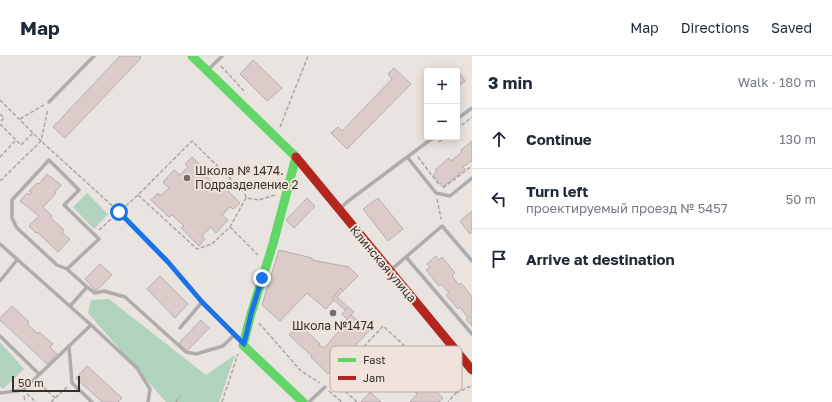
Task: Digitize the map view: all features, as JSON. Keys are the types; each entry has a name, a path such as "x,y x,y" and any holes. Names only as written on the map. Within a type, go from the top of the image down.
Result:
{"street":[{"name":"Клинская улица","path":"192,56 291,151 452,346"},
{"path":"296,157 273,244 242,346 304,402"},
{"name":"Клинская улица","path":"462,358 472,370"}],"lane":[{"path":"49,102 94,56"},
{"path":"207,70 222,56"},
{"path":"460,117 472,108"},
{"path":"339,210 347,202 430,140"},
{"path":"408,158 436,194 450,196 472,178"},
{"path":"67,269 100,239 64,205 79,190 49,160 12,200 12,218 17,228 57,266 67,269 87,287 95,292 104,291 125,297 186,352 196,354 223,346 234,335"},
{"path":"390,272 442,226 472,261"},
{"path":"0,244 70,305 137,368 150,389 148,402"},
{"path":"406,257 472,334"},
{"path":"0,281 17,260"},
{"path":"168,262 202,302 234,335 242,346"},
{"path":"70,305 87,287"},
{"path":"180,328 202,302"},
{"path":"0,393 23,390 92,325"},
{"path":"0,336 39,374"},
{"path":"69,346 72,383 92,402"},
{"path":"304,402 325,387"}],"path":[{"path":"279,129 308,56"},
{"path":"0,100 41,141 119,212 168,262"},
{"path":"20,119 49,102"},
{"path":"0,181 41,141 49,102"},
{"path":"0,114 4,118 0,123 21,145 34,133"},
{"path":"460,126 472,118"},
{"path":"0,157 16,140"},
{"path":"95,234 138,195 192,141 245,193 246,198 230,227 212,244 197,249 138,195"},
{"path":"418,157 442,189 472,166"},
{"path":"246,198 259,200 287,190"},
{"path":"436,194 442,226"},
{"path":"230,227 263,259"},
{"path":"251,314 301,371 330,391"},
{"path":"364,346 383,326 405,346"},
{"path":"222,402 242,346"},
{"path":"34,379 55,398"},
{"path":"51,402 72,383"},
{"path":"462,390 471,386"},
{"path":"23,390 36,402"},
{"path":"331,392 342,402"},
{"path":"346,392 357,402"},
{"path":"448,402 456,393"},
{"path":"176,402 180,396"}],"green space":[{"path":"87,193 108,214 94,229 73,207"},
{"path":"109,299 206,375 235,355 219,402 166,402 88,313 91,300"},
{"path":"0,342 24,369 3,389 0,386"}],"building":[{"path":"120,56 140,56 141,58 65,138 53,127"},
{"path":"253,60 282,88 267,101 240,74"},
{"path":"394,68 411,84 347,149 331,133 338,127 342,131 392,79 388,74"},
{"path":"460,76 465,81 460,85"},
{"path":"472,141 472,162 471,161 463,167 465,169 443,187 433,175 437,172 435,170 449,158 451,161"},
{"path":"192,157 210,174 207,177 219,188 222,185 240,203 233,209 230,207 222,215 228,220 216,233 211,227 202,236 205,239 199,246 181,228 184,226 172,215 169,217 151,200 158,193 160,196 169,188 163,182 174,170 180,175 188,167 185,164"},
{"path":"47,174 61,185 43,207 52,216 51,218 64,230 62,233 70,239 58,252 29,226 39,216 20,201 27,193 29,195 31,192 29,191 37,183 39,184"},
{"path":"307,198 315,206 294,228 286,220"},
{"path":"378,198 403,229 388,241 363,209"},
{"path":"472,211 472,232 470,234 460,221"},
{"path":"279,250 312,258 312,260 349,267 358,276 343,291 341,288 332,298 334,300 326,309 307,293 280,321 262,305"},
{"path":"436,256 439,260 442,257 455,273 452,276 459,285 461,283 472,297 472,326 466,319 468,318 460,307 458,309 446,295 449,293 441,284 439,286 426,270 430,267 427,264"},
{"path":"100,264 112,275 96,291 85,279"},
{"path":"160,276 188,304 175,318 147,289"},
{"path":"341,288 343,291 337,297 348,307 345,310 332,298"},
{"path":"12,306 29,322 27,324 38,334 39,332 53,344 50,347 57,354 47,364 0,320 0,318"},
{"path":"348,307 354,312 347,319 342,314"},
{"path":"351,315 370,330 355,346 330,346 330,372 328,374 311,357 312,356 289,335 299,324 320,344 319,345 324,348 341,329 339,327"},
{"path":"201,320 209,328 187,351 179,343"},
{"path":"87,366 122,398 118,402 102,402 76,378"},
{"path":"370,392 381,402 361,402"},
{"path":"415,392 437,392 443,398 439,402 410,402 417,394"}],"traffic: fast":[{"path":"192,56 296,157 273,244 243,345 303,402"}],"traffic: jam":[{"path":"296,157 452,346"},
{"path":"462,358 472,370"}],"place":[{"name":"Школа № 1474. Подразделение 2","path":"187,178"},
{"name":"Школа №1474","path":"333,313"}],"route":[{"path":"119,212 168,262 202,302 244,344 262,278"}]}
